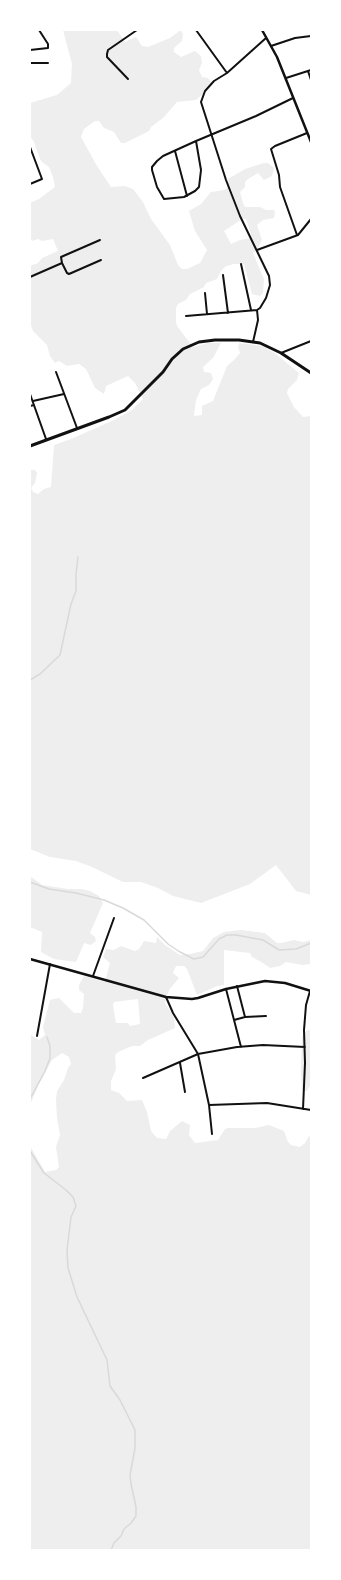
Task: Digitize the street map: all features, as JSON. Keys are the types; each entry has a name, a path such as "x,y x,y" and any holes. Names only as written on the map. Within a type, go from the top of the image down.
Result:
{"main road":[{"path":"30,446 125,410 163,372 183,349 199,342 239,340 260,343 281,353 311,373"}],"street":[{"path":"30,50 48,48 48,44 39,30"},
{"path":"128,79 107,57 107,54 108,50 137,30"},
{"path":"196,30 227,73"},
{"path":"262,30 271,46 311,142"},
{"path":"271,46 290,40 311,36"},
{"path":"186,316 257,310 266,298 270,285 268,276 234,201 201,102 205,91 214,81 227,73 267,37"},
{"path":"30,63 48,63"},
{"path":"285,78 311,70"},
{"path":"308,71 311,80"},
{"path":"196,141 201,170 200,184 197,189 187,196 175,199 164,199 157,187 152,170 157,161 196,141 256,116 293,98"},
{"path":"297,235 280,187 279,175 271,149 307,133"},
{"path":"30,147 42,179 30,184"},
{"path":"175,151 187,196"},
{"path":"30,161 35,159"},
{"path":"256,250 297,235 311,219"},
{"path":"100,240 61,258 67,274 101,260"},
{"path":"30,277 62,263"},
{"path":"242,264 251,310"},
{"path":"223,275 228,313"},
{"path":"205,293 208,314"},
{"path":"254,342 258,320 257,310"},
{"path":"281,353 311,341"},
{"path":"56,372 77,428"},
{"path":"30,394 46,439"},
{"path":"33,401 64,394"},
{"path":"30,406 34,405"},
{"path":"93,976 114,918"},
{"path":"30,959 166,997 192,999 237,986 265,981 285,983 311,991 306,1005 302,1109"},
{"path":"37,1036 50,964"},
{"path":"237,986 245,1017"},
{"path":"226,989 241,1047"},
{"path":"166,997 173,1013 198,1054 209,1105 212,1134"},
{"path":"234,1020 245,1017 266,1016"},
{"path":"143,1078 198,1054 262,1045 305,1047"},
{"path":"180,1063 185,1092"},
{"path":"209,1105 266,1103 311,1110"}],"shaded area":[{"path":"63,30 117,30 125,42 136,37 142,46 148,47 170,38 181,30 183,35 182,41 174,48 174,52 181,57 195,51 201,56 202,63 199,70 202,77 208,78 211,82 204,90 203,94 196,100 177,102 163,118 151,127 149,131 125,143 121,143 114,132 104,128 99,121 95,121 84,129 81,137 97,166 111,187 125,186 133,189 143,202 151,219 170,245 178,265 182,269 187,269 200,263 207,250 195,231 189,211 201,204 211,192 224,190 227,188 228,179 245,169 264,163 268,163 274,168 272,176 264,180 258,173 248,179 245,182 245,187 240,192 245,207 260,207 266,210 274,210 275,212 274,218 263,220 257,225 262,240 253,253 264,279 263,293 260,296 252,294 244,264 226,266 221,271 217,279 206,283 204,287 190,294 186,300 178,304 176,308 176,322 177,326 193,347 208,343 221,343 213,358 203,367 204,372 211,373 213,379 209,385 201,389 196,400 194,416 202,415 202,406 213,401 227,366 240,353 238,347 239,343 262,346 276,354 299,373 297,380 288,389 287,393 294,407 303,417 311,416 311,895 296,891 276,865 250,884 201,903 173,896 158,888 141,882 123,882 76,861 50,857 30,849 30,470 35,470 37,473 35,483 31,488 33,492 38,494 44,489 51,487 54,445 114,420 132,410 143,399 135,383 128,376 106,386 104,394 95,388 86,369 79,364 67,366 59,361 55,363 50,356 47,345 33,331 30,322 30,266 38,263 42,258 58,251 53,239 42,241 38,239 32,241 30,238 30,203 39,199 55,187 49,167 40,159 34,142 30,136 30,103 57,95 71,83 72,64","holes":["242,219 246,219 251,238 240,240 231,244 224,231"]},
{"path":"30,876 42,885 90,891 99,896 103,903 90,933 95,937 96,941 91,945 84,943 76,962 54,959 41,952 42,932 30,927"},
{"path":"241,930 265,933 277,943 294,940 303,942 311,940 311,964 302,965 286,962 280,966 270,968 252,957 250,953 224,950 224,985 217,986 197,995 187,969 184,966 176,966 173,973 179,978 169,990 165,1003 174,1017 175,1028 148,1040 140,1046 132,1046 118,1052 115,1055 116,1069 111,1081 111,1090 119,1093 127,1101 142,1100 147,1112 151,1131 157,1138 166,1139 170,1131 182,1121 190,1125 189,1135 195,1143 218,1140 225,1129 228,1128 255,1128 269,1125 284,1131 288,1142 291,1145 300,1147 305,1143 308,1137 311,1136 311,1550 30,1550 30,1146 45,1172 56,1170 59,1167 56,1147 60,1135 57,1118 57,1091 71,1064 69,1057 62,1053 52,1060 30,1105 30,1032 31,1035 39,1040 45,1035 43,1027 50,1000 59,998 74,1013 81,1013 84,994 79,990 79,985 84,976 105,982 110,963 103,957 106,949 114,950 121,946 135,951 139,949 144,941 156,943 157,937 165,945 180,955 190,954 203,951 213,938 224,932","holes":["138,999 140,1024 130,1026 128,1023 116,1023 113,1005 114,1002"]},
{"path":"307,1030 311,1030 311,1084 307,1091 302,1090 301,1071 302,1037"}],"waterway":[{"path":"30,680 40,674 60,655 71,604 76,591 78,557"},
{"path":"30,882 49,889 76,893 104,900 123,908 144,920 168,944 194,959 203,957 219,939 227,935 236,935 263,940 279,950 296,949 311,943"},
{"path":"30,1099 45,1071 50,1058 50,1046 47,1037"},
{"path":"30,1151 44,1173 73,1197 76,1206 71,1217 67,1250 68,1268 77,1297 107,1360 110,1386 120,1400 135,1430 135,1448 130,1475 136,1507 136,1516 124,1529 111,1550"}]}
